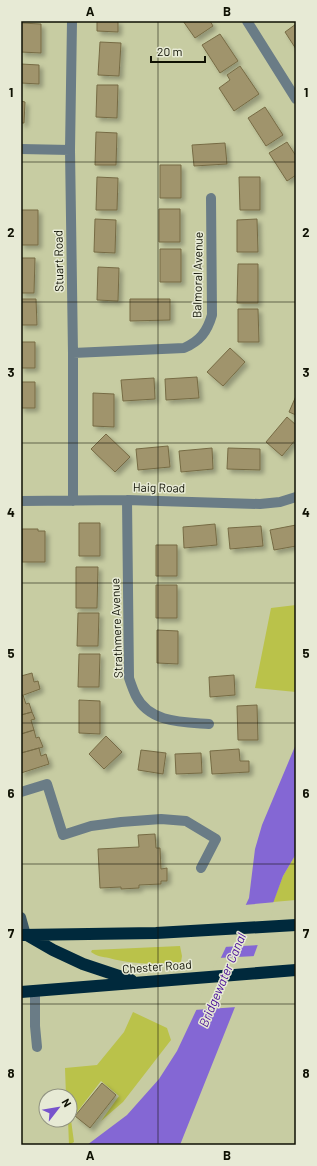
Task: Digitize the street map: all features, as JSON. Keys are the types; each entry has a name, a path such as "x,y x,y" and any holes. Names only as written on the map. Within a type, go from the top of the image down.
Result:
{"highway":[{"path":"23,936 156,933 295,925"},
{"path":"23,936 83,964 138,983"},
{"name":"Chester Road","path":"21,992 296,970"}],"street":[{"name":"Stuart Road","path":"72,21 70,150 73,353 73,501"},
{"path":"247,21 296,99"},
{"path":"21,149 70,150"},
{"name":"Balmoral Avenue","path":"73,353 184,348 194,344 204,334 212,315 212,198"},
{"name":"Haig Road","path":"21,501 127,500 260,504 280,502 296,497"},
{"name":"Strathmere Avenue","path":"127,500 129,678 135,696 152,714 166,720 209,724"},
{"path":"21,792 47,784 63,835 91,826 121,822 161,819 186,821 216,839 201,868"},
{"path":"21,917 23,936"},
{"path":"36,991 36,1026 38,1047"}],"green space":[{"path":"296,605 296,692 255,688 271,608"},
{"path":"296,854 296,900 273,902 283,876"},
{"path":"180,946 182,956 181,962 172,963 127,962 100,956 91,952 92,950"},
{"path":"133,1012 167,1028 171,1040 123,1102 101,1121 119,1096 101,1081 78,1111 78,1088 66,1088 65,1068 97,1065 124,1032"},
{"path":"68,1128 72,1128 74,1142 69,1145"}],"water":[{"name":"Bridgewater Canal","path":"296,744 296,854 283,876 235,1007 180,1145 87,1145 127,1115 159,1079 177,1051 249,898 255,849 262,825"}],"pier":[{"path":"276,902 260,945 223,947 244,905"},
{"path":"256,956 237,1007 194,1010 218,958"}],"building":[{"path":"97,21 118,21 118,32 97,31"},
{"path":"183,21 210,21 213,26 195,38"},
{"path":"21,23 41,24 41,53 21,52"},
{"path":"296,24 296,49 285,32"},
{"path":"220,34 238,61 220,73 202,45"},
{"path":"100,42 121,43 119,76 98,75"},
{"path":"21,64 39,65 39,84 21,83"},
{"path":"240,66 259,94 234,111 219,88 230,80 227,75"},
{"path":"97,85 118,85 117,118 96,117"},
{"path":"21,101 25,102 24,123 21,123"},
{"path":"265,107 283,135 266,146 248,118"},
{"path":"96,132 117,133 116,165 95,165"},
{"path":"287,142 296,156 296,175 287,181 269,153"},
{"path":"225,143 227,164 194,166 192,145"},
{"path":"160,165 181,165 181,198 160,198"},
{"path":"97,177 118,178 117,210 96,210"},
{"path":"239,177 260,177 260,210 240,210"},
{"path":"159,209 180,209 180,242 159,242"},
{"path":"21,210 38,210 38,245 21,245"},
{"path":"95,219 116,220 115,253 94,252"},
{"path":"257,219 258,252 237,252 237,220"},
{"path":"160,249 181,249 181,282 160,282"},
{"path":"21,258 35,258 34,293 21,293"},
{"path":"238,264 258,264 258,303 237,303"},
{"path":"98,267 119,268 118,301 97,300"},
{"path":"21,299 36,299 37,325 21,325"},
{"path":"130,299 170,299 170,320 130,321"},
{"path":"238,309 258,309 259,342 238,342"},
{"path":"21,342 35,342 35,368 21,368"},
{"path":"230,348 245,362 223,386 207,372"},
{"path":"197,377 199,398 166,400 165,379"},
{"path":"154,378 155,399 123,401 121,380"},
{"path":"21,382 35,382 35,408 21,408"},
{"path":"93,393 114,394 114,427 93,426"},
{"path":"296,396 296,415 289,412"},
{"path":"287,417 296,425 296,439 282,456 266,442"},
{"path":"106,434 130,457 115,472 91,449"},
{"path":"168,446 170,467 138,470 136,449"},
{"path":"212,448 213,469 181,472 179,451"},
{"path":"228,448 260,449 260,470 227,469"},
{"path":"79,523 100,523 100,556 79,556"},
{"path":"215,524 217,545 184,548 183,527"},
{"path":"296,525 296,546 274,550 270,530"},
{"path":"261,526 263,546 230,549 228,528"},
{"path":"22,529 22,551 21,551"},
{"path":"22,529 38,529 38,531 45,531 45,562 22,562"},
{"path":"156,545 177,545 177,576 156,576"},
{"path":"76,567 98,567 97,608 76,608"},
{"path":"156,585 177,585 177,618 156,618"},
{"path":"78,613 99,613 98,646 77,646"},
{"path":"157,630 178,631 178,664 157,663"},
{"path":"79,654 100,654 99,687 78,687"},
{"path":"32,673 34,682 38,681 40,689 21,696 21,676"},
{"path":"234,675 235,695 210,697 209,677"},
{"path":"23,695 26,704 29,703 32,712 21,715 21,696"},
{"path":"79,700 100,701 100,734 79,733"},
{"path":"257,705 258,740 238,740 237,706"},
{"path":"32,712 35,719 31,720 34,730 21,734 21,715"},
{"path":"34,730 36,738 39,737 43,747 21,753 21,734"},
{"path":"106,736 122,752 104,769 89,754"},
{"path":"39,748 41,756 46,754 49,764 21,773 21,753"},
{"path":"239,749 240,761 249,761 249,772 212,774 210,751"},
{"path":"141,750 166,753 163,774 138,770"},
{"path":"201,753 202,773 176,774 175,754"},
{"path":"155,834 156,848 160,848 161,869 167,868 167,881 161,881 161,884 139,885 139,888 100,888 98,849 139,847 138,835"},
{"path":"102,1083 116,1095 90,1128 78,1118 78,1112"}]}
